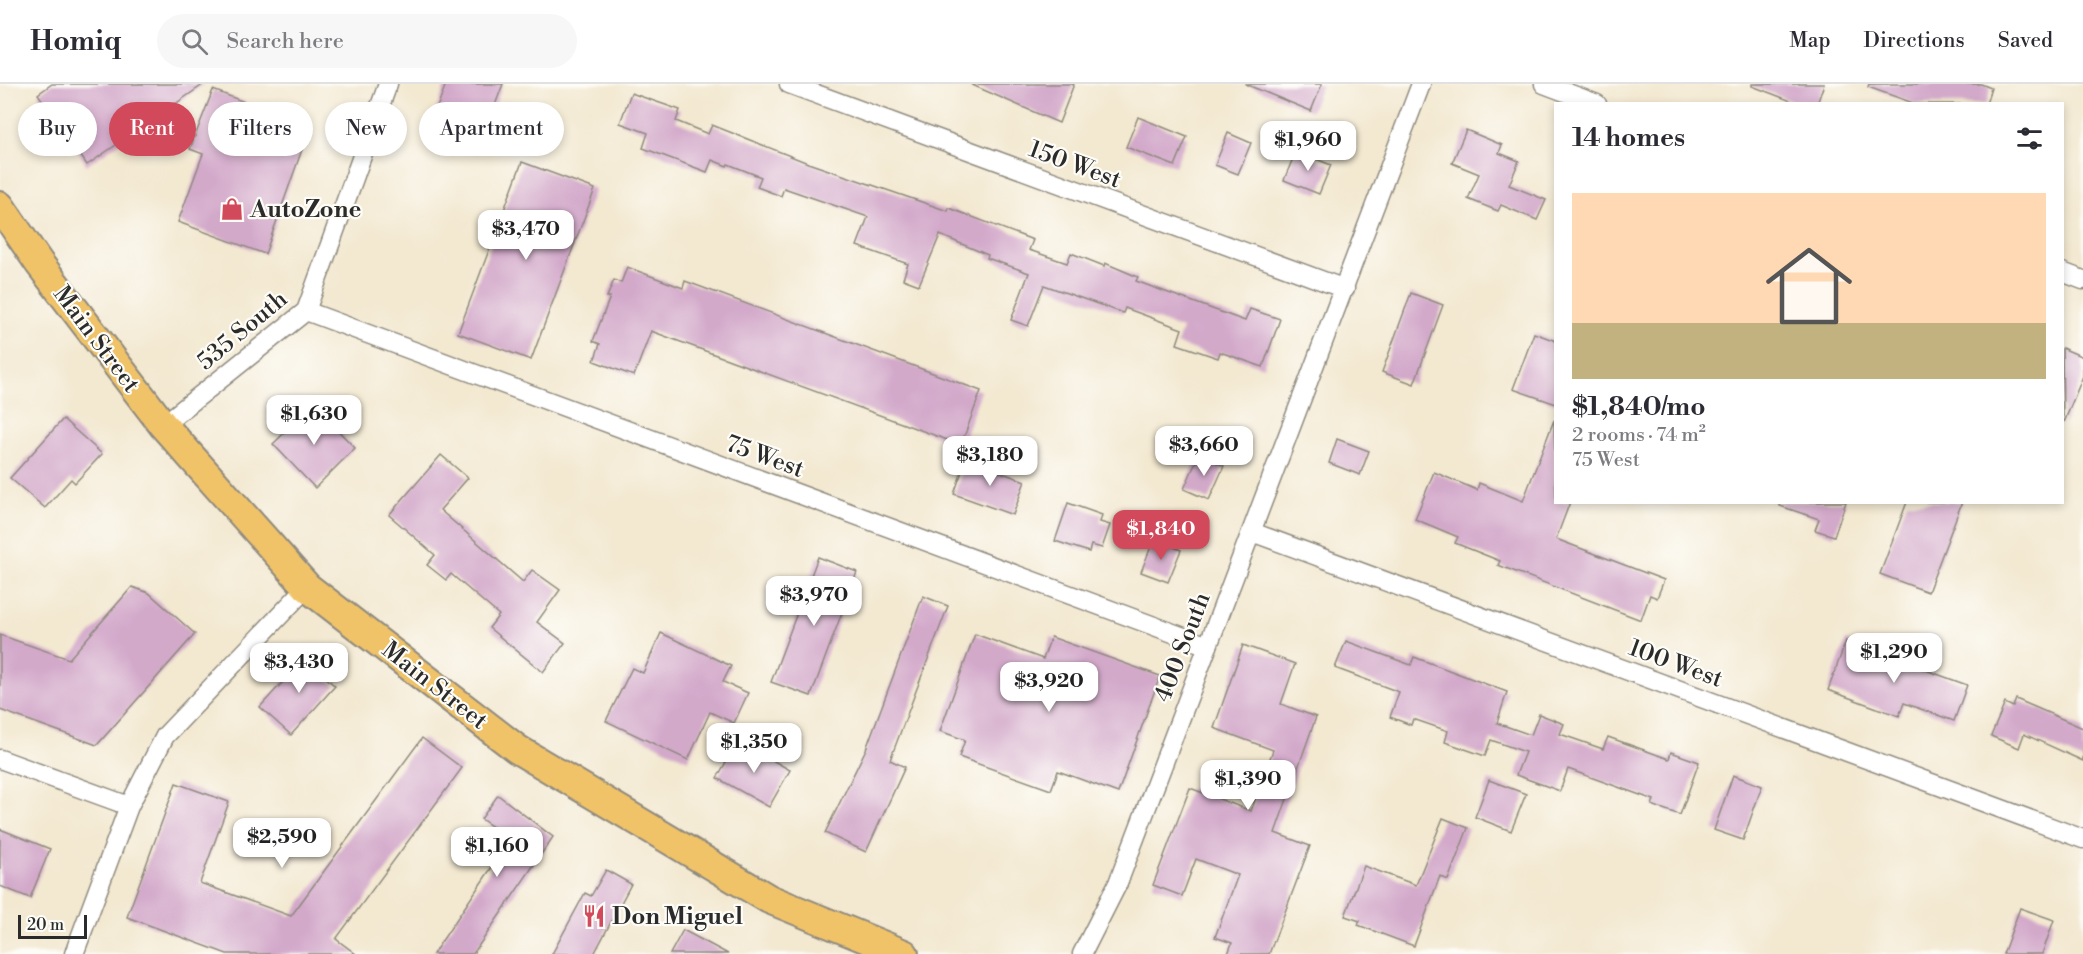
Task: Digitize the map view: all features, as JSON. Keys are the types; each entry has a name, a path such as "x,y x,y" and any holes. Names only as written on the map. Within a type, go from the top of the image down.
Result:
{"main road":[{"name":"Main Street","path":"0,206 39,263 163,425 308,587 517,749 769,900 904,954"}],"street":[{"name":"535 South","path":"163,425 306,311 388,84"},
{"name":"150 West","path":"789,84 1345,289"},
{"name":"400 South","path":"1082,954 1118,883 1421,84"},
{"path":"1544,84 1592,102"},
{"path":"2064,273 2083,280"},
{"name":"75 West","path":"306,311 1208,646"},
{"name":"100 West","path":"1251,532 2083,839"},
{"path":"74,954 129,806 165,736 308,587"},
{"path":"0,759 129,806"}],"building":[{"path":"52,84 204,84 178,102 109,102 109,150 87,165 81,156 97,156 97,102 44,102 38,94"},
{"path":"446,84 503,84 496,102 439,102"},
{"path":"970,84 1074,84 1059,123"},
{"path":"1245,84 1322,84 1311,111"},
{"path":"1752,84 1824,84 1818,102 1794,102 1752,86"},
{"path":"1869,84 1981,84 1991,88 1987,102 1910,102 1868,87"},
{"name":"AutoZone","path":"213,90 244,102 208,102"},
{"path":"631,93 680,110 676,121 708,134 712,125 808,163 948,211 949,208 1033,240 1029,250 1067,263 1071,253 1104,266 1105,263 1138,277 1136,281 1245,321 1250,309 1280,319 1263,367 1220,352 1218,358 1177,344 1182,329 1125,308 1123,313 1044,285 1028,326 1011,320 1029,273 987,258 988,255 940,235 919,285 903,279 908,264 857,246 868,217 784,188 781,196 757,187 761,177 728,164 727,166 712,160 707,172 643,148 648,133 620,123"},
{"name":"AutoZone","path":"208,103 208,156 300,156 265,254 178,222 203,154 196,151 196,134"},
{"path":"1138,117 1187,137 1175,166 1126,147"},
{"path":"1466,130 1502,145 1499,153 1519,161 1509,185 1546,200 1537,220 1501,205 1498,211 1468,199 1479,174 1452,163"},
{"path":"1228,133 1251,143 1238,174 1215,165"},
{"path":"1296,151 1331,165 1319,194 1284,180"},
{"path":"522,162 595,189 531,360 458,333"},
{"path":"627,267 683,288 685,281 981,391 961,445 651,331 634,376 594,361 600,344 593,341 610,297 607,297 614,280 621,283"},
{"path":"1411,293 1443,305 1414,384 1382,372"},
{"path":"1534,333 1554,340 1554,403 1513,389"},
{"path":"2064,349 2083,357 2083,376 2064,423"},
{"path":"313,405 355,448 315,488 273,444"},
{"path":"63,419 102,454 75,483 71,479 45,508 10,478"},
{"path":"1554,420 1554,504 1569,504 1556,539 1664,580 1657,598 1650,595 1641,620 1498,565 1500,561 1455,543 1458,537 1415,519 1434,472 1477,490 1479,483 1523,501"},
{"path":"1337,439 1369,451 1360,475 1329,463"},
{"path":"441,455 468,478 440,510 523,582 532,570 560,590 537,622 565,643 543,672 489,628 499,615 451,574 446,580 427,565 435,555 389,515"},
{"path":"1199,455 1224,466 1209,500 1184,489"},
{"path":"966,460 1025,481 1013,515 954,494"},
{"path":"1068,503 1102,515 1100,522 1110,525 1102,548 1091,545 1089,552 1055,541"},
{"path":"1780,504 1845,504 1834,536 1815,530 1819,519 1780,506"},
{"path":"1906,504 1961,504 1928,592 1880,574"},
{"path":"1154,539 1181,550 1168,582 1141,572"},
{"path":"818,557 857,572 811,696 771,682"},
{"path":"132,587 149,593 195,634 97,745 0,710 0,635 69,659"},
{"path":"923,596 948,606 890,760 905,767 866,852 825,833 866,749"},
{"path":"661,633 731,666 723,682 748,693 734,723 710,712 688,760 606,721 632,668 643,673"},
{"path":"975,634 1043,659 1051,637 1160,676 1118,793 1058,771 1051,790 959,757 965,740 940,731"},
{"path":"1346,641 1411,665 1414,657 1507,692 1497,723 1531,735 1539,714 1564,724 1560,734 1603,749 1608,737 1669,759 1671,752 1699,762 1680,815 1652,805 1654,800 1568,769 1560,791 1516,775 1525,752 1491,740 1485,756 1445,742 1448,731 1413,719 1411,725 1390,717 1399,692 1335,668"},
{"path":"1846,641 1967,685 1954,721 1904,703 1899,716 1828,690"},
{"path":"1243,645 1295,664 1281,704 1316,717 1275,833 1310,846 1269,954 1228,954 1232,943 1215,937 1238,875 1196,859 1182,896 1153,885 1190,788 1251,811 1273,750 1214,728"},
{"path":"310,652 326,667 321,673 335,686 291,735 260,707"},
{"path":"2016,699 2083,728 2083,761 2024,734 2019,748 1991,736 2005,703 2013,707"},
{"path":"422,738 462,768 336,939 356,954 227,954 127,917 176,783 229,802 200,883 291,916"},
{"path":"738,741 790,770 769,807 717,778"},
{"path":"1733,775 1762,786 1743,840 1714,830"},
{"path":"1489,780 1526,794 1511,831 1475,817"},
{"path":"498,795 553,837 473,954 433,954 511,839 481,819"},
{"path":"1443,818 1468,828 1448,880 1440,876 1414,946 1358,925 1360,921 1345,916 1364,866 1416,885"},
{"path":"0,829 50,849 30,898 0,886"},
{"name":"Don Miguel","path":"606,870 631,884 594,954 552,954 585,893 591,896"},
{"path":"2020,908 2054,920 2042,954 2003,954"},
{"path":"683,930 728,954 670,954"}],"place":[{"name":"AutoZone","path":"232,209"},
{"name":"Don Miguel","path":"594,916"}]}
